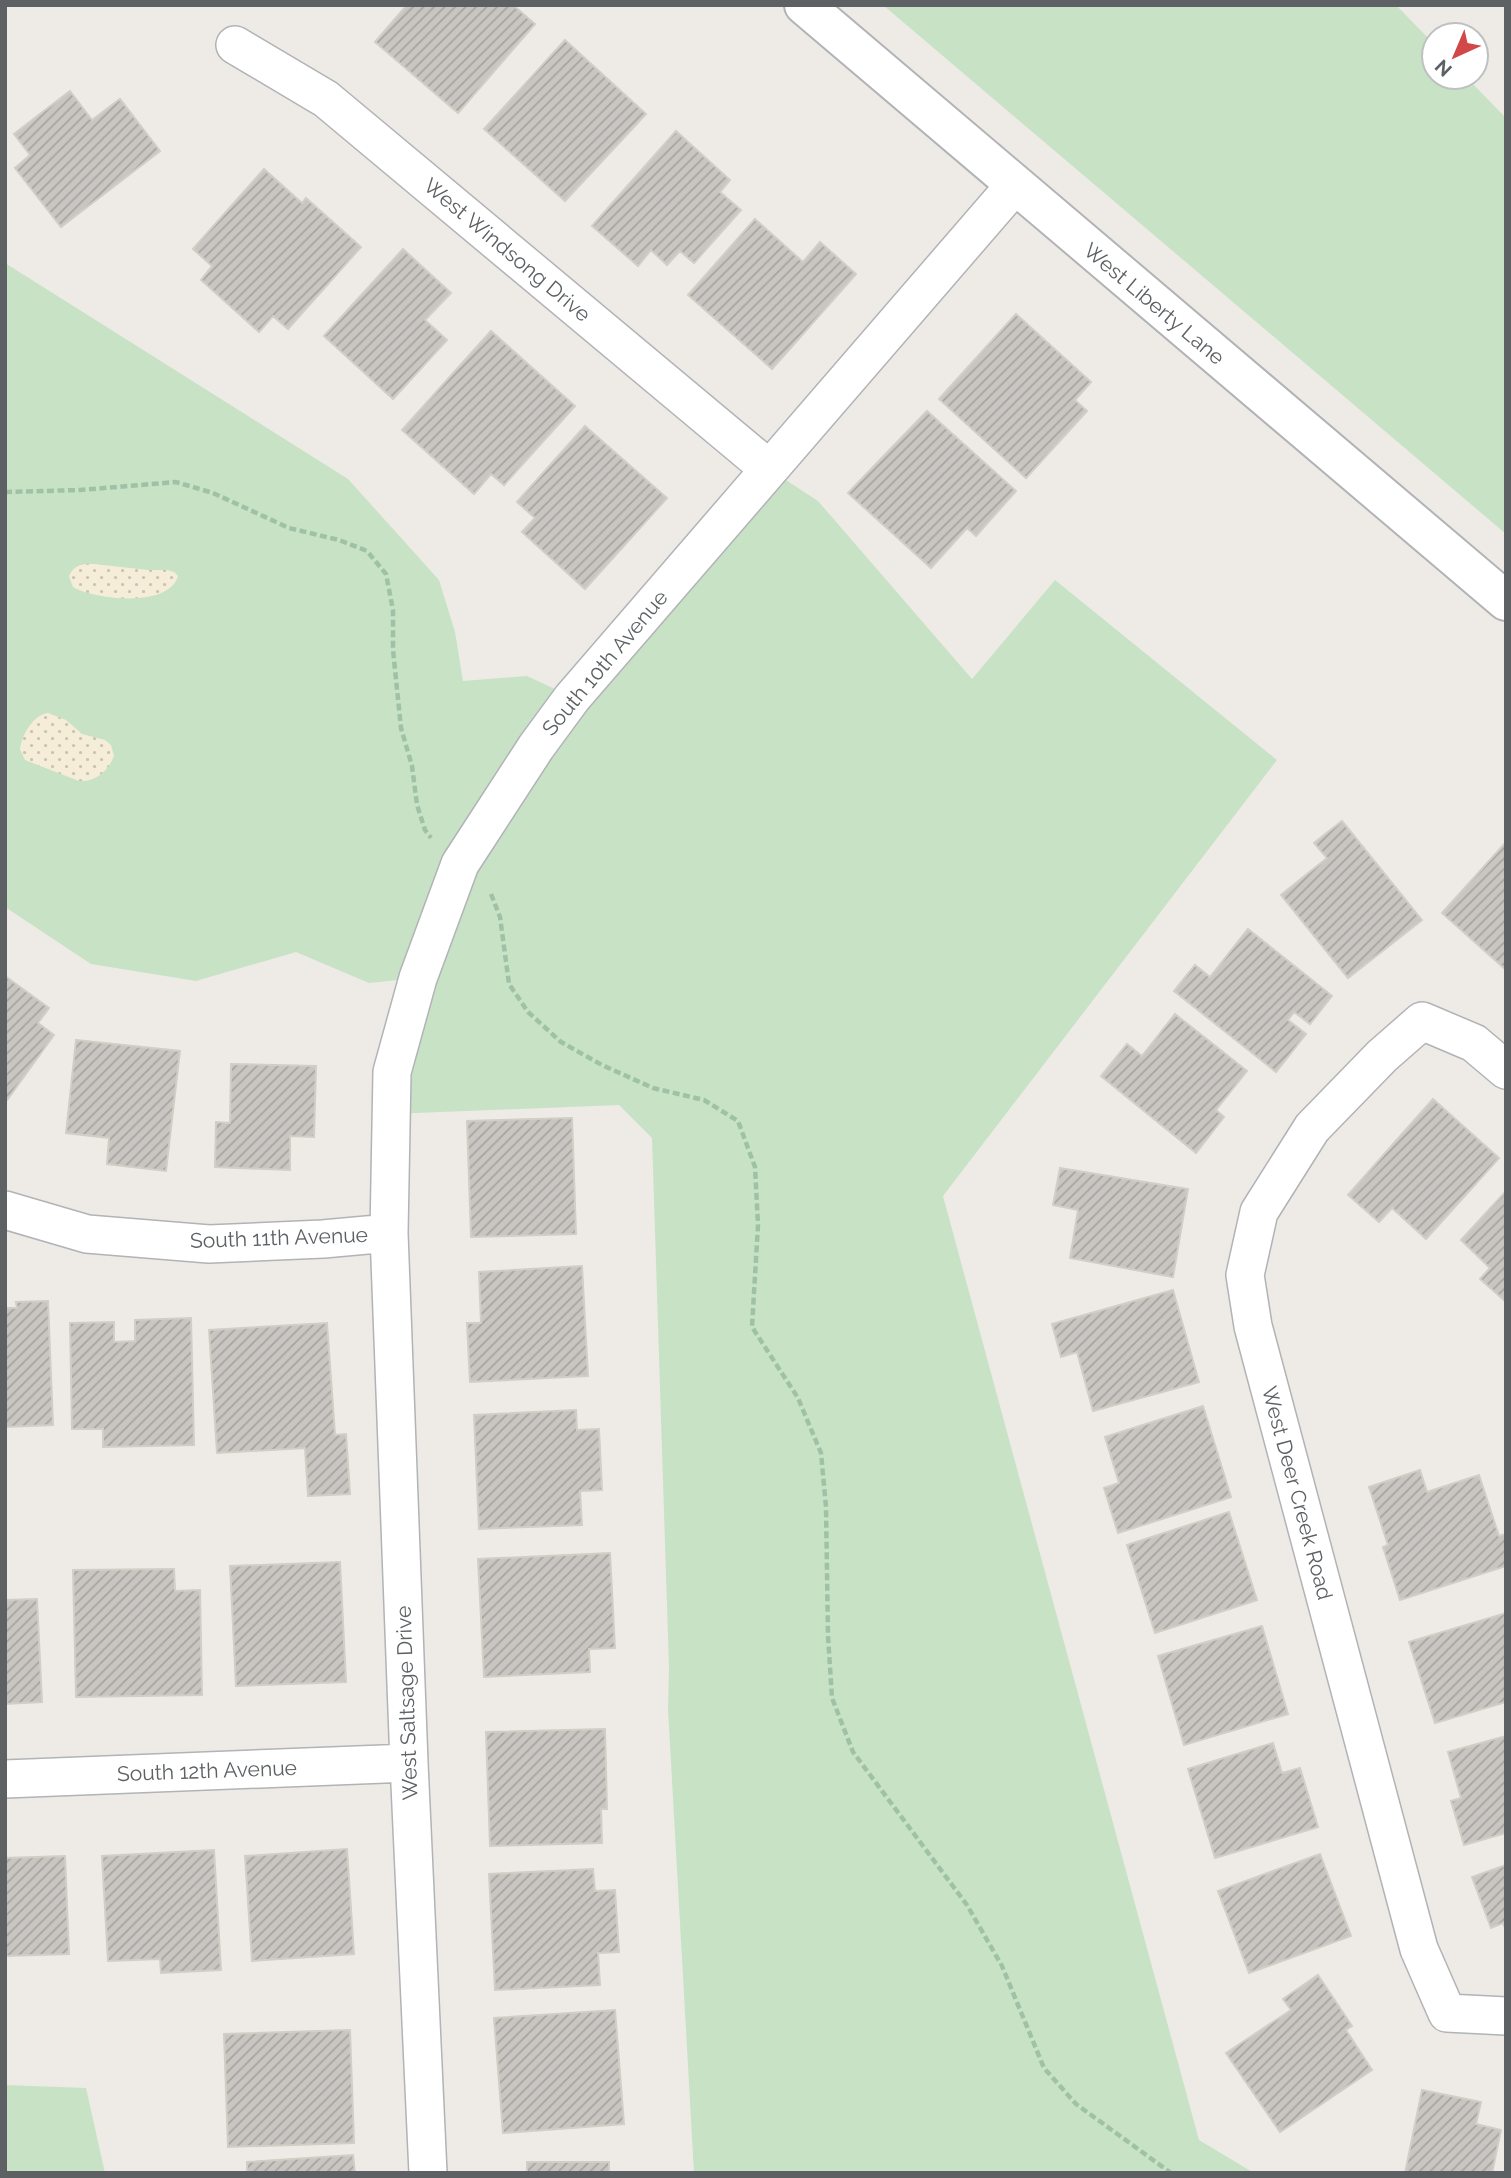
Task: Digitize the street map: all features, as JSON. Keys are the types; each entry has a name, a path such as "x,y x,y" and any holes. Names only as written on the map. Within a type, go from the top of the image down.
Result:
{"street":[{"name":"West Liberty Lane","path":"804,5 1506,601"},
{"name":"West Windsong Drive","path":"235,46 326,99 769,469"},
{"name":"South 10th Avenue","path":"389,1233 392,1072 418,978 460,864 536,747 572,698 1014,186"},
{"name":"West Deer Creek Road","path":"1506,1070 1474,1044 1422,1021 1382,1056 1312,1128 1259,1212 1245,1275 1253,1326 1419,1949 1447,2014 1506,2016"},
{"name":"South 11th Avenue","path":"5,1210 87,1234 209,1244 389,1233"},
{"name":"West Saltsage Drive","path":"389,1233 428,2173"},
{"name":"South 12th Avenue","path":"5,1779 409,1762"}],"path":[{"path":"5,492 80,490 176,482 213,493 289,528 367,551 386,574 393,610 393,650 399,716 412,766 417,805 425,830 439,847 491,894 500,917 509,984 527,1012 561,1042 602,1065 653,1088 704,1100 738,1121 755,1167 758,1225 752,1327 798,1398 821,1452 826,1507 832,1698 853,1752 967,1905 1002,1966 1044,2068 1076,2104 1171,2173"}],"green space":[{"path":"883,5 1396,5 1420,30 1420,91 1480,91 1506,118 1506,534"},
{"path":"5,263 348,479 439,580 455,632 463,681 527,676 572,697 769,469 818,501 972,679 1055,580 1277,760 943,1196 1199,2140 1254,2173 694,2173 668,1709 669,1668 652,1138 619,1105 391,1114 417,978 369,983 296,952 196,981 91,964 5,907"},
{"path":"5,2085 86,2088 105,2173 5,2173"}],"sand":[{"path":"94,564 167,570 178,576 172,586 147,597 114,598 73,587 69,576 74,569"},
{"path":"48,713 66,720 82,734 105,740 111,745 114,756 105,771 91,780 79,781 25,760 20,749 23,738 33,722"}],"building":[{"path":"407,5 513,5 535,24 458,113 375,42"},
{"path":"565,40 646,114 565,201 484,129"},
{"path":"70,91 92,120 120,99 160,151 61,227 15,168 30,155 14,134"},
{"path":"676,131 730,180 720,192 741,210 694,263 680,251 667,265 651,250 638,266 592,226"},
{"path":"264,169 302,203 306,198 361,247 288,329 273,316 259,332 201,280 212,266 193,249"},
{"path":"755,219 803,262 820,242 856,274 772,369 688,295"},
{"path":"403,249 451,293 425,320 447,340 393,399 324,336"},
{"path":"1016,314 1091,382 1075,400 1087,411 1026,478 939,399"},
{"path":"491,331 575,406 504,485 491,474 474,494 402,430"},
{"path":"927,411 1016,491 976,536 967,528 931,568 848,493"},
{"path":"585,426 667,498 585,589 522,532 535,518 517,502"},
{"path":"1342,821 1422,920 1348,978 1281,895 1327,858 1314,843"},
{"path":"1506,842 1506,970 1442,913"},
{"path":"1248,929 1332,996 1310,1024 1294,1012 1288,1020 1306,1034 1276,1072 1174,991 1195,965 1210,977"},
{"path":"5,976 49,1008 38,1023 54,1035 5,1103"},
{"path":"1175,1014 1247,1071 1216,1110 1224,1117 1196,1153 1101,1076 1127,1044 1142,1056"},
{"path":"76,1040 180,1051 166,1171 107,1164 109,1138 66,1133"},
{"path":"231,1064 316,1066 314,1137 290,1136 290,1170 215,1167 216,1122 230,1123"},
{"path":"1433,1099 1499,1158 1426,1239 1392,1208 1379,1222 1348,1195"},
{"path":"572,1118 576,1234 471,1237 467,1121"},
{"path":"1060,1168 1188,1189 1173,1277 1070,1258 1078,1210 1053,1205"},
{"path":"1506,1191 1506,1302 1480,1279 1490,1268 1461,1240"},
{"path":"582,1266 588,1376 470,1382 467,1323 481,1323 479,1272"},
{"path":"1173,1290 1199,1382 1093,1411 1077,1352 1061,1357 1052,1324"},
{"path":"48,1301 53,1425 5,1427 5,1308 17,1308 16,1302"},
{"path":"191,1318 194,1445 103,1447 103,1429 72,1429 70,1323 114,1322 114,1342 135,1341 135,1320"},
{"path":"327,1323 335,1435 346,1434 350,1494 308,1496 305,1448 217,1453 209,1330"},
{"path":"1203,1406 1231,1497 1118,1533 1104,1488 1119,1483 1105,1437"},
{"path":"576,1410 577,1430 599,1429 602,1490 580,1491 582,1525 479,1529 474,1415"},
{"path":"1420,1470 1427,1492 1479,1475 1499,1536 1506,1534 1506,1566 1400,1600 1383,1547 1388,1545 1369,1487"},
{"path":"1229,1512 1257,1600 1155,1633 1127,1545"},
{"path":"610,1553 615,1648 589,1649 590,1672 484,1677 478,1559"},
{"path":"340,1562 346,1682 236,1686 230,1566"},
{"path":"174,1569 175,1591 200,1590 202,1695 76,1697 73,1570"},
{"path":"37,1599 42,1702 5,1704 5,1600"},
{"path":"1506,1613 1506,1702 1435,1723 1409,1642"},
{"path":"1262,1626 1288,1714 1184,1745 1158,1656"},
{"path":"605,1729 607,1809 601,1809 602,1843 490,1846 486,1732"},
{"path":"1506,1736 1506,1833 1464,1845 1451,1801 1461,1798 1448,1752"},
{"path":"1273,1743 1282,1773 1300,1768 1318,1827 1215,1858 1188,1769"},
{"path":"347,1849 354,1954 252,1961 245,1856"},
{"path":"214,1850 221,1970 161,1973 160,1959 108,1961 102,1856"},
{"path":"1320,1854 1351,1936 1249,1973 1218,1891"},
{"path":"65,1856 69,1954 5,1956 5,1858"},
{"path":"1506,1865 1506,1930 1503,1923 1491,1928 1472,1877"},
{"path":"593,1869 595,1891 615,1890 619,1952 598,1953 600,1985 495,1990 489,1874"},
{"path":"1318,1975 1352,2026 1346,2030 1372,2070 1280,2132 1226,2053 1291,2010 1283,1999"},
{"path":"615,2010 624,2124 503,2133 494,2018"},
{"path":"350,2030 354,2143 228,2147 224,2034"},
{"path":"1422,2090 1481,2102 1476,2124 1501,2130 1492,2173 1405,2173"},
{"path":"353,2155 355,2173 247,2173 247,2162"},
{"path":"527,2162 609,2162 609,2173 527,2173"}]}
